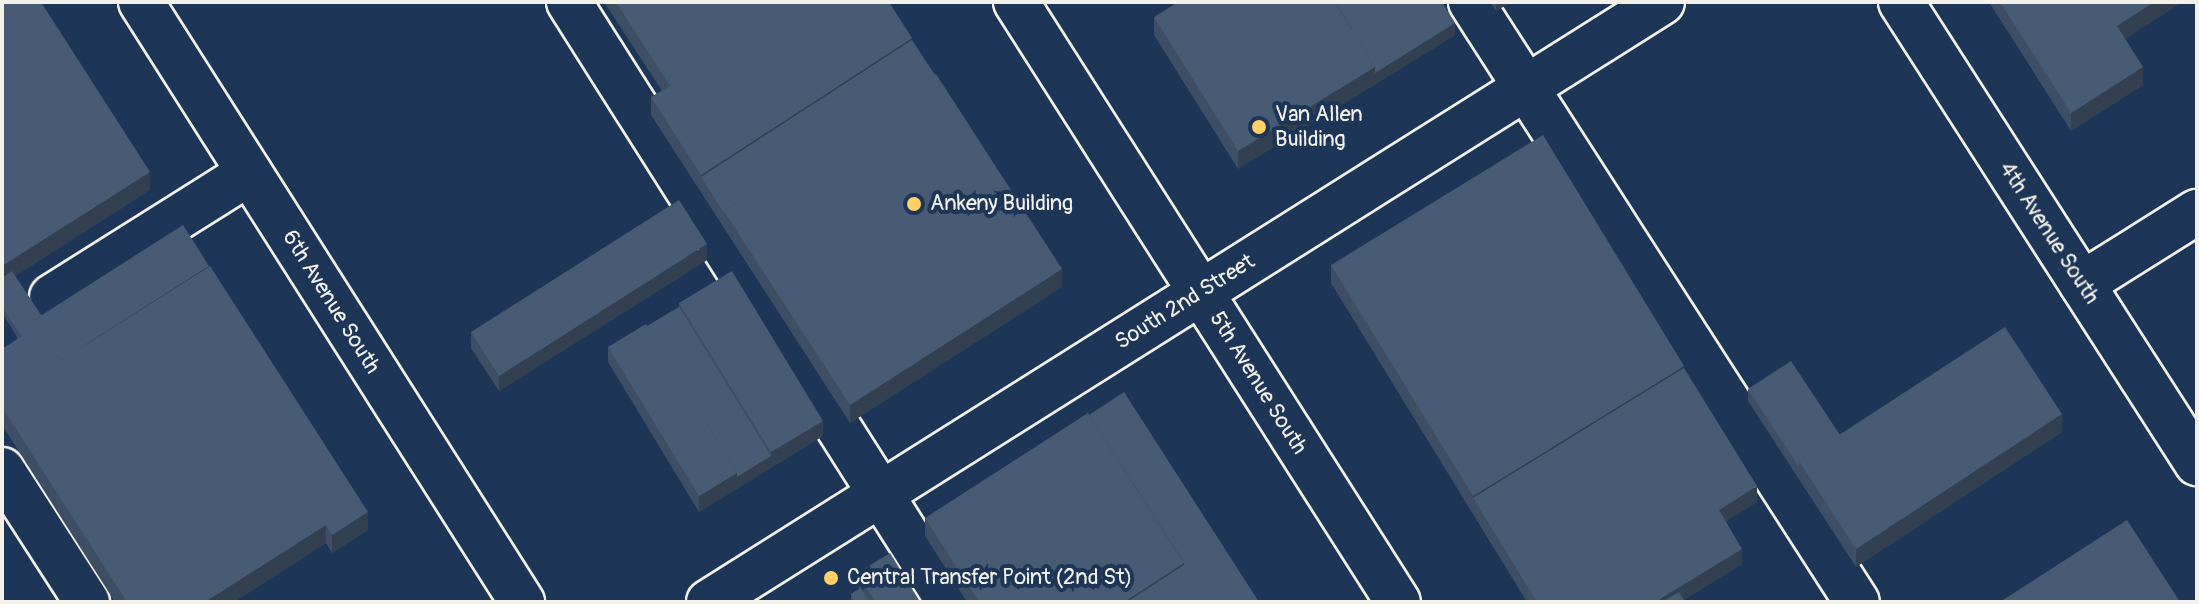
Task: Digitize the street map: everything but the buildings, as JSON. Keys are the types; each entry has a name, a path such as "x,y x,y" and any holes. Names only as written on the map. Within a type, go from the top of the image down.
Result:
{"street":[{"name":"6th Avenue South","path":"141,2 522,602"},
{"path":"569,2 949,602"},
{"name":"5th Avenue South","path":"1016,2 1398,602"},
{"path":"1471,2 1857,602"},
{"name":"South 2nd Street","path":"709,602 1662,2"},
{"name":"4th Avenue South","path":"1901,2 2197,463"},
{"path":"52,297 249,173"},
{"path":"2082,284 2197,212"},
{"path":"2,470 87,602"}],"place":[{"name":"Van Allen Building","path":"1259,127"},
{"name":"Ankeny Building","path":"914,204"},
{"name":"Central Transfer Point (2nd St)","path":"831,578"}]}
